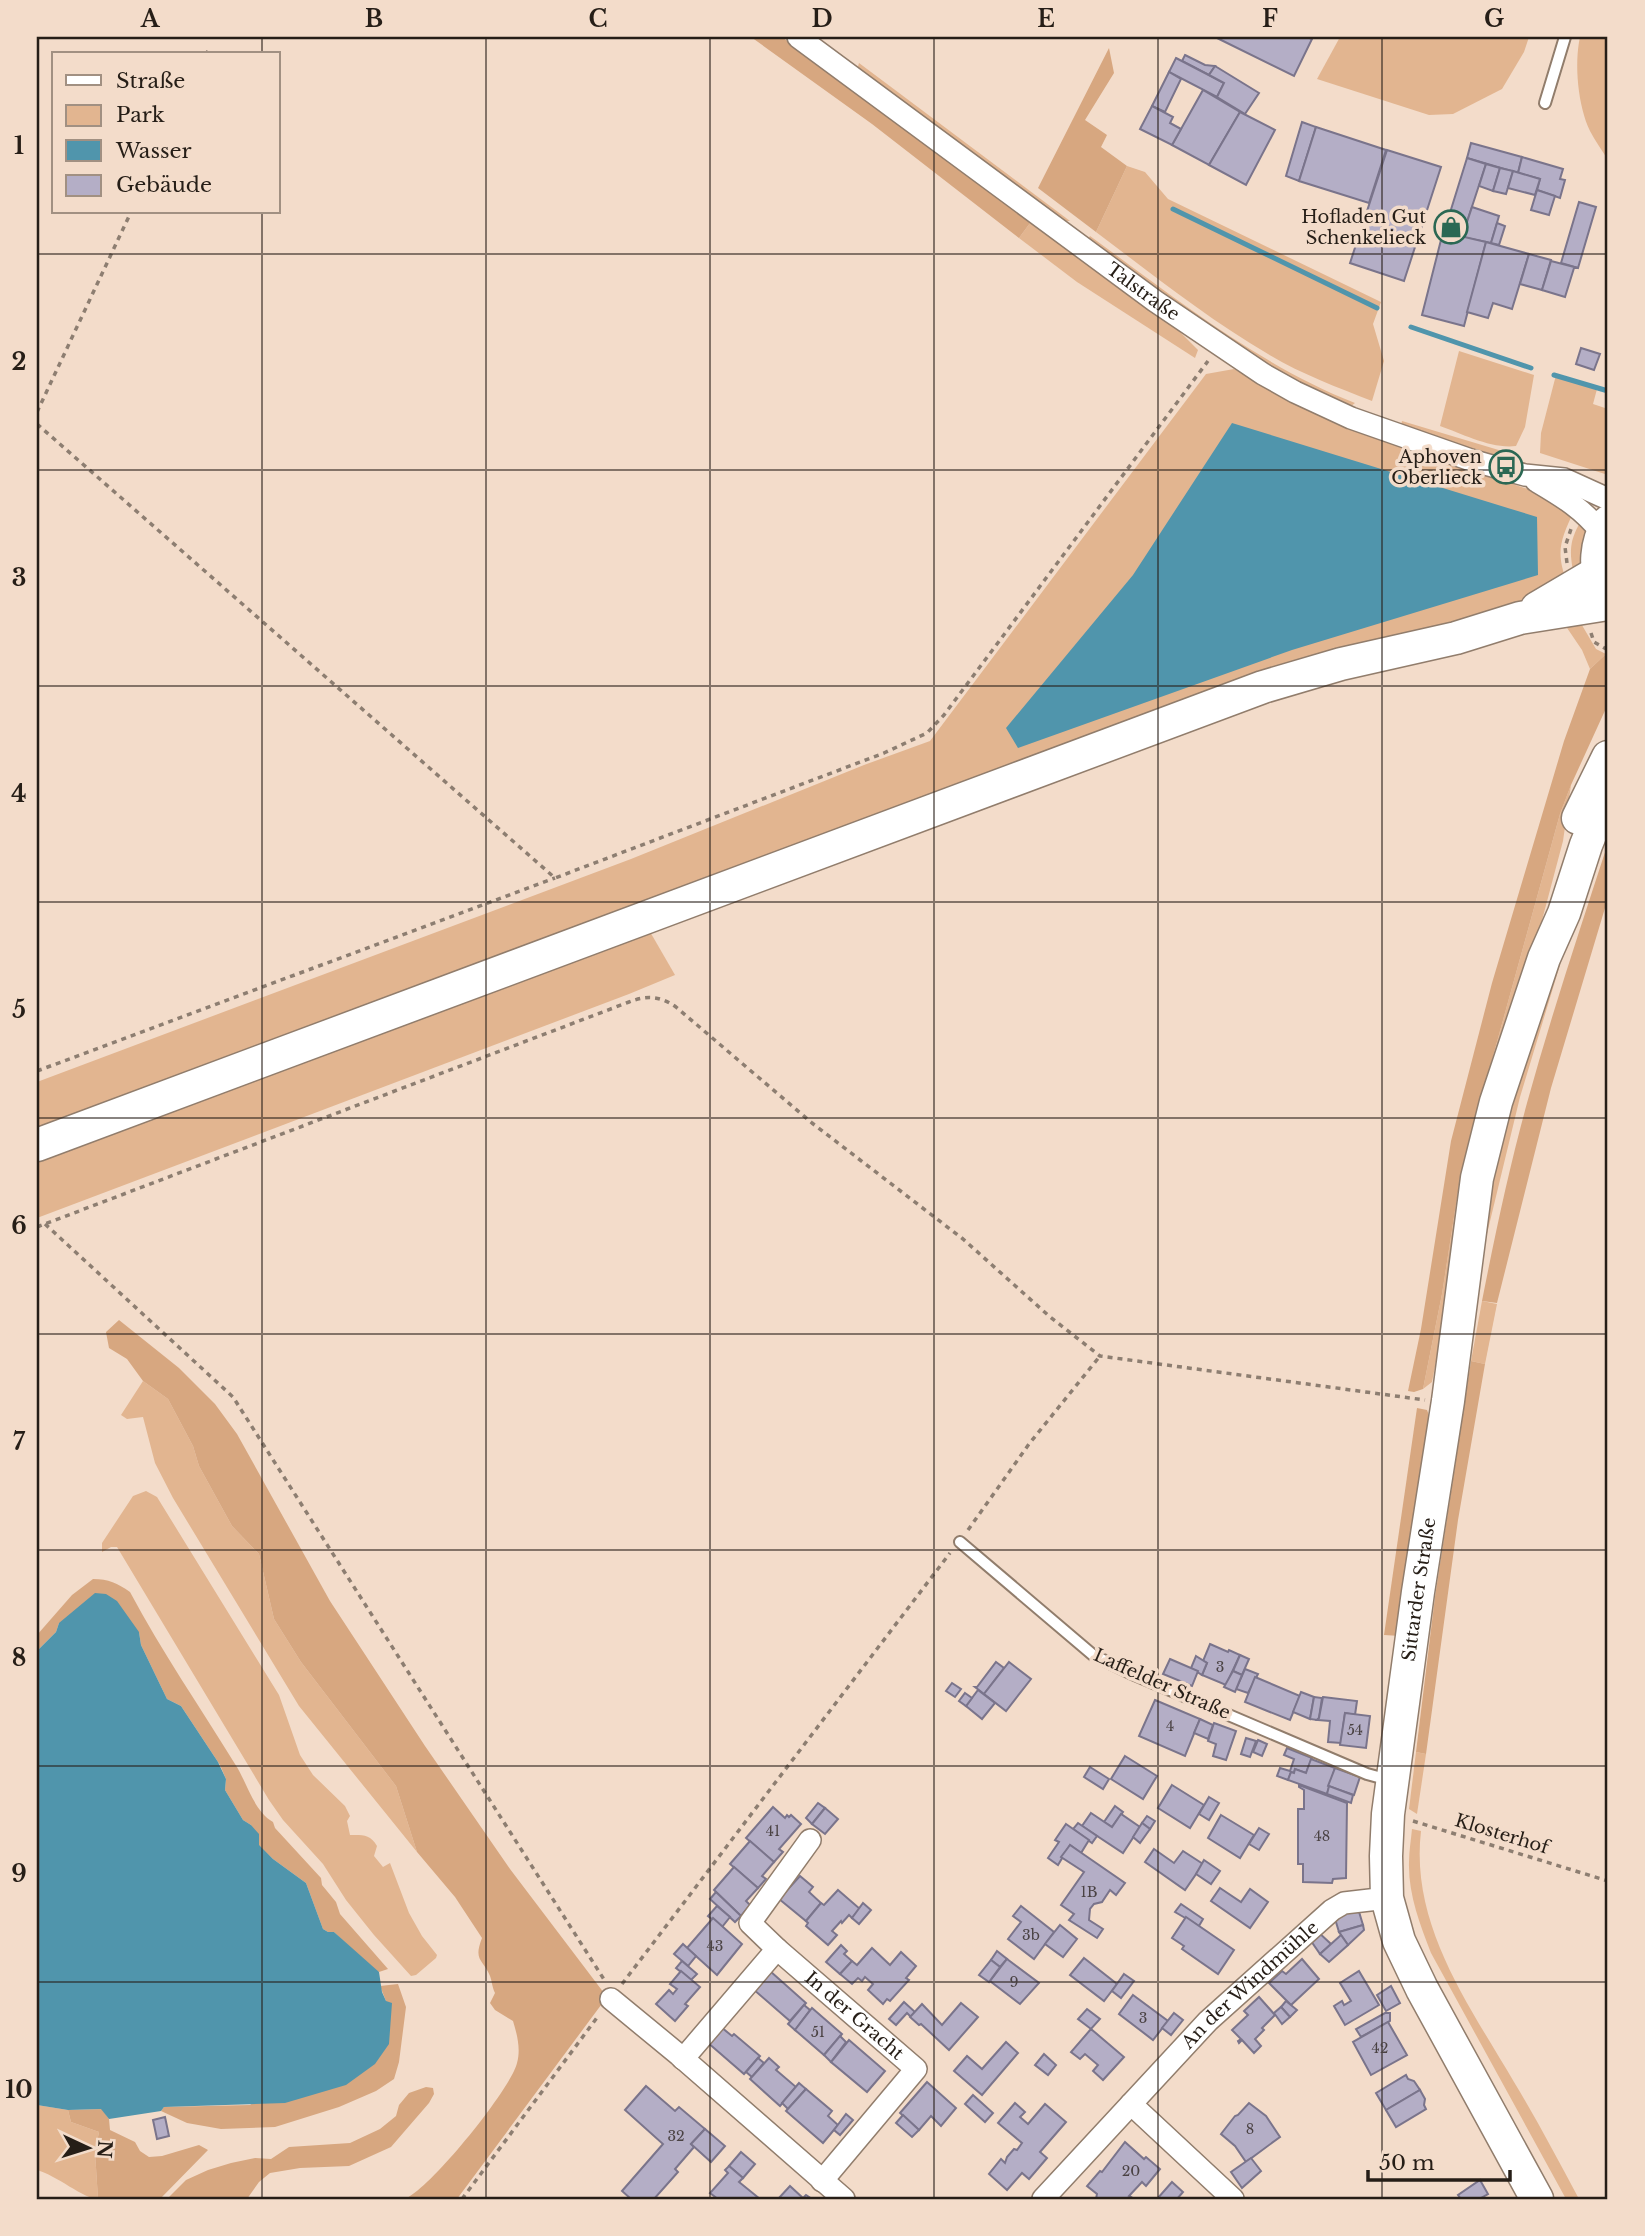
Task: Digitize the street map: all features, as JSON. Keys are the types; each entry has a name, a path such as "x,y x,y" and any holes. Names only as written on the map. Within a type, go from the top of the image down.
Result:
{"main road":[{"path":"37,1145 1263,687 1341,664 1456,638 1594,593 1597,521"},
{"name":"Sittarder Straße","path":"1544,958 1551,910 1572,832 1608,757"},
{"name":"Sittarder Straße","path":"1537,2199 1422,1989 1399,1941 1387,1898 1388,1814 1418,1592 1448,1401 1477,1178 1496,1102 1544,958 1564,914 1586,845 1608,799"}],"street":[{"name":"Talstraße","path":"799,37 1024,205 1220,346 1295,392 1351,418 1471,460 1525,475 1564,480 1608,499"},
{"name":"Talstraße","path":"1525,475 1561,494 1597,521"},
{"name":"In der Gracht","path":"810,1840 750,1923 776,1949 916,2069 822,2181"},
{"name":"An der Windmühle","path":"1043,2199 1208,2021 1332,1910 1344,1903 1387,1898"},
{"path":"683,2059 776,1949"},
{"path":"612,1996 844,2199"},
{"path":"1131,2104 1233,2199"}],"lane":[{"path":"1545,103 1565,37"},
{"name":"Laffelder Straße","path":"960,1542 1093,1654 1130,1673 1367,1774 1391,1781"}],"path":[{"path":"37,412 130,214"},
{"path":"37,1071 555,878 884,753 927,733 952,704 1220,346"},
{"path":"37,425 555,878"},
{"path":"1597,521 1570,529 1565,547 1567,566 1594,593 1594,642 1608,650"},
{"path":"37,1227 642,997 654,997 666,1000 676,1007 813,1123 963,1239 1058,1324 1100,1356 1413,1399 1448,1401"},
{"path":"45,1223 233,1397 612,1996"},
{"path":"461,2199 939,1564 960,1542 1029,1444 1100,1356"},
{"name":"Klosterhof","path":"1388,1814 1608,1881"}],"green space":[{"path":"1340,37 1529,37 1524,52 1502,89 1453,114 1429,115 1317,79"},
{"path":"1580,37 1608,37 1608,160 1590,131 1580,97 1577,72"},
{"path":"859,63 1070,221 1064,221 857,70"},
{"path":"1127,166 1145,172 1168,199 1381,302 1373,324 1384,361 1372,401 1319,380 1268,354 1181,296 1096,232"},
{"path":"1033,219 1168,320 1198,350 1195,358 1077,282 1019,238"},
{"path":"1090,236 1185,306 1251,350 1355,403 1350,407 1315,391 1247,352 1150,286 1088,239"},
{"path":"1459,351 1534,375 1525,427 1516,446 1487,443 1440,426"},
{"path":"1234,369 1336,424 1552,497 1574,511 1561,546 1561,562 1567,582 1520,604 37,1141 37,1082 631,859 930,741 1206,374"},
{"path":"1556,375 1597,389 1593,404 1608,409 1608,475 1540,453 1541,433"},
{"path":"1402,421 1512,454 1506,459 1420,434 1401,425"},
{"path":"1582,519 1588,542 1583,561 1574,576 1571,546"},
{"path":"1576,615 1596,649 1606,654 1590,669 1582,650 1561,619"},
{"path":"1571,785 1563,841 1465,1211 1432,1382 1423,1389 1442,1294 1461,1172 1560,814"},
{"path":"1589,869 1520,1097 1472,1308 1481,1239 1514,1098"},
{"path":"649,930 675,975 37,1218 37,1162"},
{"path":"1482,1301 1497,1304 1485,1364 1471,1361"},
{"path":"143,1381 168,1399 193,1446 199,1466 232,1526 259,1554 274,1619 301,1662 396,1786 417,1852 299,1706 173,1498 155,1463 143,1417 127,1419 121,1415"},
{"path":"146,1491 157,1497 279,1695 300,1755 313,1775 345,1806 350,1816 347,1821 350,1835 362,1835 372,1839 377,1846 374,1856 383,1867 390,1863 409,1913 437,1955 416,1975 411,1976 374,1935 346,1900 323,1864 283,1820 269,1800 117,1547 102,1552 102,1543 133,1496"},
{"path":"1416,1752 1426,1754 1417,1814 1409,1809"},
{"path":"1412,1829 1421,1831 1420,1866 1425,1899 1446,1963 1579,2199 1566,2199 1431,1953 1410,1886"},
{"path":"37,2105 68,2110 71,2122 99,2132 95,2152 98,2199 37,2170"}],"shaded area":[{"path":"751,37 782,37 903,128 1033,219 1019,238 872,124"},
{"path":"1109,48 1114,73 1085,120 1107,135 1101,147 1127,166 1096,232 1038,188"},
{"path":"1606,654 1608,704 1560,814 1461,1172 1442,1294 1423,1389 1408,1391 1421,1329 1451,1141 1492,983 1564,741 1590,669"},
{"path":"1608,843 1608,898 1551,1088 1497,1303 1482,1301 1527,1103"},
{"path":"119,1320 179,1368 215,1404 237,1434 330,1601 425,1746 510,1869 607,1997 457,2199 405,2199 432,2177 468,2137 500,2094 517,2063 519,2047 513,2021 495,2010 490,2003 495,1993 490,1976 479,1956 482,1938 455,1897 417,1852 396,1786 301,1662 274,1619 259,1554 232,1526 199,1466 193,1446 168,1399 143,1381 127,1359 109,1348 106,1332"},
{"path":"1471,1361 1485,1364 1458,1520 1426,1754 1416,1752 1435,1597"},
{"path":"1417,1408 1427,1410 1431,1421 1400,1636 1384,1635"},
{"path":"93,1579 113,1582 130,1592 235,1764 260,1811 273,1822 275,1828 321,1878 322,1885 336,1902 340,1914 388,1969 379,1972 373,1969 334,1932 323,1929 306,1883 258,1845 251,1825 243,1820 225,1790 226,1779 220,1765 181,1706 167,1699 141,1645 139,1632 59,1623 56,1632 37,1651 37,1635 72,1595"},
{"path":"398,1984 406,2007 399,2062 394,2079 376,2091 339,2107 275,2127 221,2129 187,2123 161,2111 164,2107 250,2105 386,2001 380,1986"},
{"path":"426,2087 433,2088 434,2094 429,2103 391,2147 349,2166 300,2168 270,2173 259,2182 247,2199 167,2199 186,2180 208,2170 255,2158 271,2159 289,2147 350,2143 380,2129 396,2116 399,2105 409,2093"},
{"path":"102,2109 109,2119 110,2130 135,2142 140,2151 149,2157 199,2145 208,2150 160,2199 98,2199 95,2152 99,2132 71,2122 68,2110"}],"water":[{"path":"1232,423 1537,517 1538,575 1292,650 1018,748 1006,728 1133,575"},
{"path":"95,1593 106,1594 117,1601 139,1632 141,1645 167,1699 181,1706 218,1762 226,1779 225,1790 243,1820 259,1834 259,1845 306,1883 323,1929 334,1932 379,1972 382,1992 386,2001 392,2003 389,2044 375,2064 346,2085 285,2103 164,2107 161,2111 109,2119 101,2109 68,2110 37,2105 37,1651 56,1632 59,1623"}],"building":[{"path":"1215,37 1307,37 1312,39 1294,76"},
{"path":"1185,55 1205,65 1215,66 1209,75 1182,61"},
{"path":"1176,58 1224,83 1217,97 1169,72"},
{"path":"1215,66 1259,93 1245,114 1217,97 1224,83 1209,75"},
{"path":"1169,72 1181,79 1165,112 1152,106"},
{"path":"1203,90 1240,112 1209,165 1172,145"},
{"path":"1152,106 1173,117 1170,123 1181,129 1172,145 1140,129"},
{"path":"1240,112 1275,130 1246,185 1209,165"},
{"path":"1302,122 1316,127 1299,181 1286,176"},
{"path":"1316,127 1386,150 1369,203 1299,181"},
{"path":"1471,143 1522,157 1518,173 1467,158"},
{"path":"1387,150 1441,167 1404,281 1350,263"},
{"path":"1522,157 1563,169 1560,179 1565,180 1560,198 1537,190 1540,179 1518,173"},
{"path":"1467,158 1486,164 1462,237 1444,232"},
{"path":"1486,164 1500,168 1493,191 1479,186"},
{"path":"1500,168 1513,171 1506,194 1493,191"},
{"path":"1513,171 1540,179 1535,195 1508,188"},
{"path":"1537,190 1555,196 1549,215 1531,210"},
{"path":"1579,202 1596,207 1578,268 1561,263"},
{"path":"1472,207 1499,216 1491,243 1462,237"},
{"path":"1497,223 1505,226 1499,245 1491,243"},
{"path":"1443,232 1486,242 1464,326 1422,315"},
{"path":"1486,242 1529,254 1512,309 1493,303 1488,318 1467,312"},
{"path":"1529,254 1551,260 1542,290 1520,284"},
{"path":"1551,261 1578,268 1574,268 1565,297 1542,290"},
{"path":"1581,348 1600,354 1594,370 1576,364"},
{"path":"1210,1644 1240,1655 1226,1685 1202,1675 1207,1663 1203,1661"},
{"path":"1240,1655 1249,1659 1242,1675 1233,1671"},
{"path":"1196,1656 1207,1663 1202,1675 1191,1668"},
{"path":"1170,1659 1198,1671 1192,1686 1163,1674"},
{"path":"996,1662 1004,1668 984,1694 975,1687"},
{"path":"1009,1662 1031,1679 1006,1711 984,1694"},
{"path":"1245,1669 1258,1674 1248,1693 1236,1689"},
{"path":"1233,1671 1242,1675 1235,1692 1224,1687"},
{"path":"1255,1677 1300,1696 1290,1720 1245,1702"},
{"path":"952,1683 961,1689 955,1697 946,1691"},
{"path":"978,1690 995,1703 982,1719 966,1706"},
{"path":"1301,1692 1314,1697 1310,1719 1293,1712"},
{"path":"965,1693 972,1698 966,1706 959,1701"},
{"path":"1314,1697 1322,1698 1317,1720 1310,1719"},
{"path":"1323,1697 1357,1701 1355,1715 1345,1713 1341,1743 1328,1742 1330,1721 1317,1720"},
{"path":"1155,1700 1200,1719 1185,1756 1139,1736"},
{"path":"1345,1713 1370,1716 1366,1748 1340,1745"},
{"path":"1200,1719 1213,1725 1208,1739 1194,1733"},
{"path":"1214,1723 1236,1731 1226,1760 1213,1756 1216,1744 1208,1741"},
{"path":"1246,1738 1256,1741 1250,1757 1241,1754"},
{"path":"1258,1740 1267,1744 1262,1756 1253,1752"},
{"path":"1287,1748 1312,1758 1306,1773 1295,1769 1288,1780 1277,1776 1280,1768 1290,1771 1294,1759 1284,1755"},
{"path":"1125,1756 1157,1776 1143,1799 1111,1779"},
{"path":"1311,1759 1335,1768 1327,1794 1288,1780 1295,1769 1306,1773"},
{"path":"1090,1767 1109,1779 1103,1789 1084,1777"},
{"path":"1335,1768 1360,1777 1354,1795 1328,1786"},
{"path":"1172,1785 1204,1805 1190,1828 1158,1808"},
{"path":"1299,1785 1347,1803 1346,1878 1333,1879 1332,1883 1303,1882 1303,1864 1298,1864 1298,1809 1304,1809 1304,1790"},
{"path":"1329,1786 1353,1795 1351,1803 1327,1794"},
{"path":"1209,1797 1219,1803 1209,1820 1199,1814"},
{"path":"818,1803 825,1808 812,1824 806,1818"},
{"path":"1115,1806 1123,1812 1112,1827 1104,1822"},
{"path":"773,1807 785,1818 791,1815 801,1824 779,1849 783,1852 774,1862 746,1838"},
{"path":"825,1808 838,1819 825,1834 812,1824"},
{"path":"1091,1813 1112,1827 1121,1814 1140,1827 1123,1853 1082,1826"},
{"path":"1221,1815 1254,1835 1240,1858 1208,1838"},
{"path":"1147,1816 1155,1821 1150,1829 1142,1823"},
{"path":"1078,1823 1097,1836 1092,1843 1073,1829"},
{"path":"1142,1823 1150,1829 1140,1843 1133,1837"},
{"path":"1066,1824 1089,1840 1081,1853 1070,1845 1058,1865 1048,1858 1059,1842 1055,1840"},
{"path":"1259,1828 1269,1834 1259,1850 1249,1844"},
{"path":"750,1841 774,1862 762,1876 766,1879 758,1888 730,1864"},
{"path":"1070,1845 1125,1883 1116,1895 1110,1890 1102,1902 1094,1904 1090,1909 1089,1920 1103,1929 1097,1938 1069,1920 1074,1914 1061,1905 1084,1872 1061,1857"},
{"path":"1154,1849 1174,1863 1183,1851 1203,1864 1185,1890 1145,1862"},
{"path":"1204,1860 1220,1871 1211,1884 1196,1874"},
{"path":"734,1867 758,1888 746,1901 750,1905 741,1916 714,1890"},
{"path":"800,1876 813,1887 809,1892 821,1903 806,1921 779,1899"},
{"path":"1220,1888 1241,1902 1250,1889 1268,1902 1250,1928 1211,1901"},
{"path":"838,1890 860,1909 852,1918 849,1915 842,1923 841,1921 832,1931 837,1935 828,1945 806,1926 806,1921 821,1903 824,1905"},
{"path":"716,1892 741,1916 735,1922 710,1899"},
{"path":"863,1903 871,1910 859,1924 852,1918"},
{"path":"1181,1904 1203,1919 1199,1926 1175,1912"},
{"path":"1357,1905 1363,1925 1339,1932 1333,1912"},
{"path":"717,1906 730,1917 722,1927 708,1916"},
{"path":"1021,1906 1054,1932 1034,1959 1008,1939 1021,1922 1013,1916"},
{"path":"1186,1917 1234,1950 1218,1974 1182,1949 1184,1946 1172,1938"},
{"path":"713,1918 742,1944 717,1975 687,1948"},
{"path":"1060,1925 1077,1939 1063,1957 1045,1944"},
{"path":"1363,1925 1364,1930 1348,1945 1339,1932"},
{"path":"1316,1930 1331,1944 1320,1954 1309,1938"},
{"path":"1341,1935 1348,1945 1329,1962 1320,1954"},
{"path":"683,1944 696,1956 688,1966 674,1954"},
{"path":"841,1945 847,1951 844,1954 852,1961 840,1974 826,1962"},
{"path":"872,1948 890,1965 901,1952 916,1966 906,1978 909,1980 890,2001 887,1999 883,2004 868,1990 873,1984 865,1977 862,1981 858,1978 852,1984 840,1974 852,1961 857,1965"},
{"path":"997,1951 1007,1959 1000,1967 991,1960"},
{"path":"1084,1958 1117,1984 1104,2001 1070,1975"},
{"path":"1007,1959 1039,1983 1020,2004 990,1981"},
{"path":"1302,1959 1319,1979 1291,2005 1269,1983 1282,1971 1286,1974"},
{"path":"991,1960 1000,1967 989,1982 979,1975"},
{"path":"682,1961 697,1974 691,1980 676,1968"},
{"path":"681,1971 700,1987 675,2021 656,2004 669,1990 673,1994 677,1989 670,1984"},
{"path":"770,1971 806,2003 790,2021 753,1989"},
{"path":"1359,1971 1379,2005 1345,2025 1334,2006 1342,2001 1344,2005 1351,2001 1340,1983"},
{"path":"1124,1974 1134,1981 1121,1998 1112,1991"},
{"path":"1391,1986 1400,2003 1386,2011 1377,1995"},
{"path":"1133,1995 1168,2021 1153,2040 1119,2014"},
{"path":"1259,1997 1275,2015 1255,2039 1261,2046 1254,2053 1242,2040 1239,2043 1241,2039 1232,2030 1248,2015 1244,2011"},
{"path":"1286,2001 1297,2010 1290,2017 1281,2007"},
{"path":"904,2002 915,2012 911,2017 907,2013 896,2025 889,2019"},
{"path":"961,2003 978,2017 949,2050 910,2017 922,2004 942,2025"},
{"path":"804,2005 810,2010 795,2030 788,2024"},
{"path":"1281,2007 1290,2017 1282,2024 1274,2013"},
{"path":"812,2008 842,2034 824,2055 795,2030"},
{"path":"1087,2009 1100,2019 1091,2029 1078,2019"},
{"path":"1174,2013 1183,2020 1171,2035 1162,2028"},
{"path":"1385,2013 1390,2013 1390,2021 1361,2037 1356,2029"},
{"path":"1388,2022 1407,2055 1371,2075 1353,2042"},
{"path":"721,2027 732,2036 734,2034 760,2056 744,2074 707,2042"},
{"path":"1091,2029 1124,2057 1103,2080 1093,2071 1098,2065 1085,2054 1080,2059 1071,2052"},
{"path":"840,2036 846,2042 831,2062 824,2055"},
{"path":"849,2040 885,2071 867,2092 831,2062"},
{"path":"1006,2042 1018,2053 982,2095 954,2071 967,2056 982,2069"},
{"path":"1044,2054 1056,2065 1048,2075 1035,2065"},
{"path":"758,2058 764,2063 752,2077 746,2072"},
{"path":"769,2058 779,2067 776,2070 796,2087 780,2106 750,2079"},
{"path":"1406,2075 1420,2090 1386,2110 1376,2093"},
{"path":"927,2082 956,2108 941,2126 931,2116 919,2130 900,2113"},
{"path":"799,2083 806,2089 788,2109 782,2103"},
{"path":"646,2086 675,2111 679,2107 705,2129 691,2144 694,2147 675,2169 678,2172 654,2199 631,2199 622,2191 663,2144 625,2110"},
{"path":"806,2089 832,2111 828,2116 838,2125 823,2143 786,2111"},
{"path":"1420,2090 1426,2109 1396,2127 1386,2110"},
{"path":"973,2095 993,2113 985,2122 965,2104"},
{"path":"1015,2103 1025,2112 1020,2117 1028,2124 1045,2104 1066,2122 1040,2152 1047,2158 1029,2179 1022,2173 1007,2190 989,2174 1001,2159 1005,2163 1007,2157 1022,2143 998,2123"},
{"path":"1249,2103 1266,2116 1280,2137 1246,2162 1235,2146 1221,2134"},
{"path":"846,2114 853,2120 840,2135 834,2130"},
{"path":"903,2115 919,2130 912,2137 896,2123"},
{"path":"165,2117 169,2136 157,2139 153,2120"},
{"path":"705,2129 725,2146 711,2162 691,2144"},
{"path":"1125,2142 1160,2169 1146,2186 1142,2182 1129,2199 1096,2199 1097,2194 1087,2186 1102,2172"},
{"path":"741,2152 755,2164 743,2178 729,2166"},
{"path":"1251,2158 1261,2171 1242,2188 1231,2172"},
{"path":"729,2166 743,2178 739,2182 760,2199 718,2199 710,2193 728,2173 725,2170"},
{"path":"1480,2180 1488,2194 1479,2199 1461,2199 1458,2195"},
{"path":"1172,2182 1183,2192 1177,2199 1157,2199"},
{"path":"790,2186 803,2198 806,2195 812,2199 778,2199"}],"waterway":[{"path":"1173,209 1377,308"},
{"path":"1411,327 1531,368"},
{"path":"1554,375 1608,391"}],"place":[{"name":"Hofladen Gut Schenkelieck","path":"1451,227"},
{"name":"Aphoven Oberlieck","path":"1506,467"}]}
